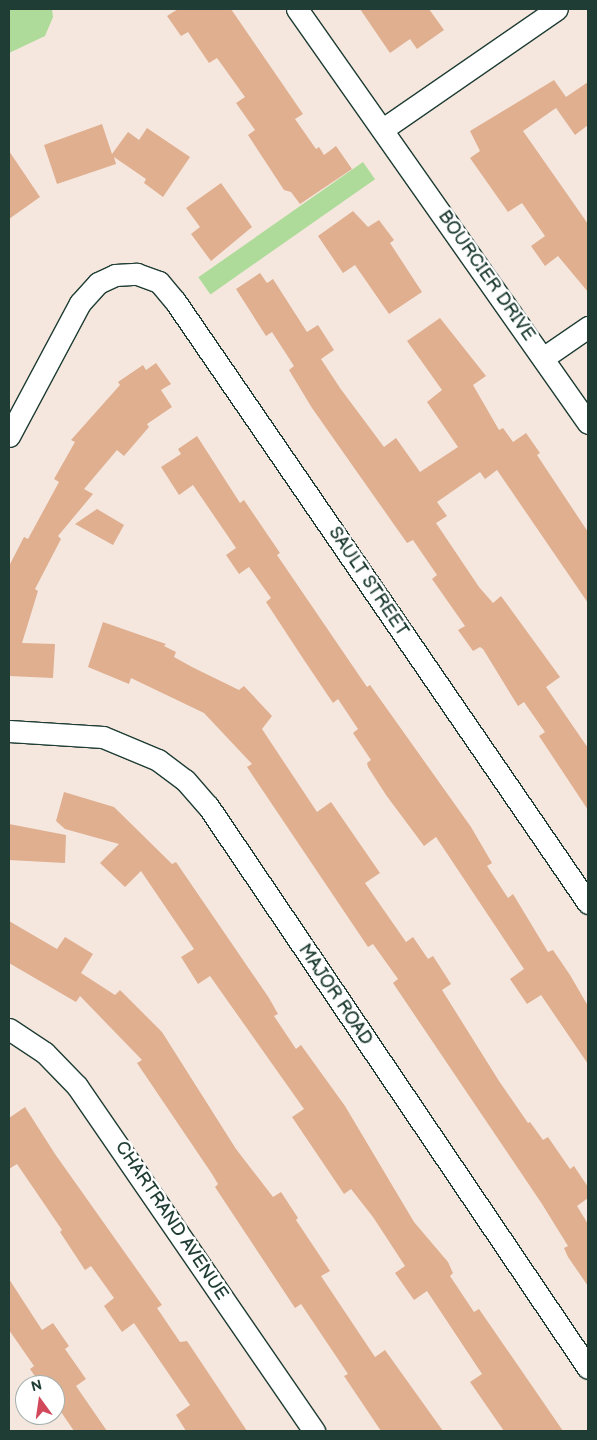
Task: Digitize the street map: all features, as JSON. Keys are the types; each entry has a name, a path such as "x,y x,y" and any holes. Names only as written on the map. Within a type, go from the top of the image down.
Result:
{"street":[{"name":"BOURCIER DRIVE","path":"297,9 588,423"},
{"path":"383,129 557,9"},
{"name":"SAULT STREET","path":"9,436 80,304 98,282 115,275 137,274 159,282 175,301 588,903"},
{"path":"543,358 588,327"},
{"name":"MAJOR ROAD","path":"9,731 104,737 158,760 185,780 208,806 582,1346 588,1368"},
{"name":"CHARTRAND AVENUE","path":"9,1030 44,1053 77,1086 314,1431"}],"green space":[{"path":"9,9 52,9 53,17 45,36 9,53"},
{"path":"363,162 375,179 210,294 198,277"}],"building":[{"path":"178,9 231,9 303,114 295,119 316,149 319,147 324,155 336,146 352,169 300,204 291,192 284,190 248,135 255,130 236,103 245,97 217,58 209,63 188,32 181,36 167,16"},
{"path":"360,9 429,9 444,30 417,49 410,39 390,53"},
{"path":"554,80 566,97 588,82 588,125 575,135 556,108 523,131 588,224 588,292 558,256 545,266 531,246 545,236 522,203 508,212 470,158 480,151 470,131"},
{"path":"102,124 112,154 128,132 139,140 147,128 190,157 163,197 144,183 146,179 114,157 116,164 57,184 44,145"},
{"path":"9,151 40,197 9,219"},
{"path":"221,183 252,227 211,261 191,234 200,227 186,208"},
{"path":"353,211 368,227 379,220 394,240 390,243 422,292 389,314 355,265 343,273 318,236"},
{"path":"260,273 267,283 273,279 307,332 318,325 334,350 321,359 340,388 384,447 396,438 420,472 458,447 427,402 442,390 407,341 440,318 486,376 473,385 499,430 503,428 513,442 526,433 540,453 537,455 588,532 588,603 497,470 485,479 480,472 437,502 447,516 436,523 479,587 493,603 501,596 560,677 546,687 588,748 588,810 539,736 545,732 524,702 518,706 483,649 480,647 473,651 458,630 465,626 432,579 437,575 413,540 407,543 312,408 289,370 294,366 272,332 266,336 236,289"},
{"path":"156,363 171,384 161,390 172,407 147,424 149,427 124,456 117,450 84,489 93,494 58,536 61,539 35,589 38,591 22,643 55,644 53,678 9,676 9,566 24,537 28,539 59,482 54,479 75,442 71,440 120,385 118,382 143,365 146,370"},
{"path":"197,436 240,503 244,500 280,553 277,555 367,687 370,685 471,827 492,863 487,866 508,898 513,894 548,952 553,950 570,975 588,1006 588,1064 541,995 527,1004 510,979 524,969 436,837 424,846 386,795 368,767 367,763 371,760 353,733 358,729 338,699 333,703 304,660 266,602 271,598 249,567 239,574 226,555 236,548 193,485 179,495 161,467 181,454 178,449"},
{"path":"97,509 124,525 113,545 75,524"},
{"path":"103,622 166,644 164,646 176,652 174,657 192,667 239,690 244,686 272,716 262,729 317,812 331,802 380,873 365,883 406,942 413,937 428,959 433,956 451,984 442,990 499,1081 528,1123 530,1122 543,1140 548,1137 570,1169 574,1166 588,1187 588,1198 577,1206 588,1224 588,1286 568,1257 564,1248 568,1246 542,1204 393,983 398,979 373,944 368,947 247,767 252,764 204,713 131,678 129,684 88,667"},
{"path":"64,792 114,807 172,864 176,862 269,998 278,1014 274,1016 296,1049 301,1045 345,1106 414,1222 448,1262 453,1273 450,1276 474,1312 479,1309 563,1431 504,1431 470,1382 482,1374 427,1291 414,1300 395,1273 405,1266 373,1217 351,1189 344,1194 292,1117 304,1109 210,976 198,984 181,957 194,949 141,871 125,887 100,863 119,844 65,829 56,821"},
{"path":"9,824 66,835 65,863 9,860"},
{"path":"9,921 57,949 65,937 93,954 81,973 115,995 120,990 162,1032 236,1149 273,1197 281,1192 298,1218 296,1220 330,1271 321,1276 375,1357 385,1350 443,1431 381,1431 344,1376 348,1374 301,1304 295,1308 215,1187 218,1184 212,1174 137,1063 142,1060 80,996 76,1002 9,963"},
{"path":"25,1107 55,1154 162,1305 157,1308 180,1342 187,1341 247,1431 186,1431 176,1415 190,1405 134,1323 122,1332 104,1306 114,1298 91,1266 85,1270 60,1232 62,1230 17,1164 9,1169 9,1118"},
{"path":"9,1279 42,1330 53,1323 69,1346 65,1349 86,1379 76,1386 107,1431 74,1431 65,1418 65,1375 34,1375 30,1369 34,1366 9,1330"}]}
